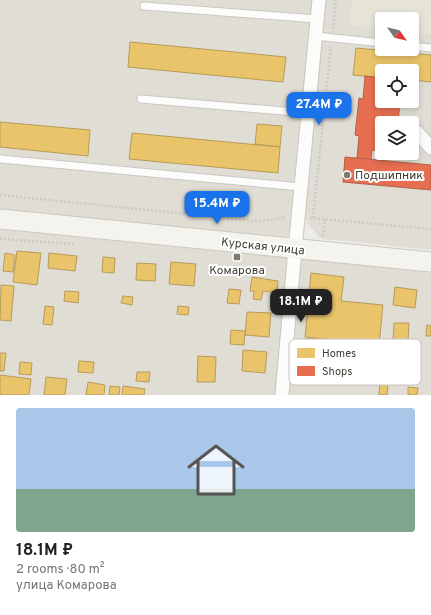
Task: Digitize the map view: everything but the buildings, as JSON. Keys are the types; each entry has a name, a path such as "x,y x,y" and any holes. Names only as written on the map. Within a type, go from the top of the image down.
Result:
{"main road":[{"name":"Курская улица","path":"0,219 431,262"}],"street":[{"path":"282,395 319,0"},
{"path":"419,134 431,148"}],"lane":[{"path":"144,6 317,19"},
{"path":"315,36 375,42"},
{"path":"419,47 431,48"},
{"path":"141,99 308,113"},
{"path":"0,159 301,187"}],"path":[{"path":"313,218 336,0"},
{"path":"0,195 256,221 285,217 298,217 431,229"}],"shaded area":[{"path":"0,0 313,0 288,236 281,239 0,213"},
{"path":"326,0 431,0 431,250 320,238 305,218"},
{"path":"352,0 431,0 431,35 419,34 419,12 375,12 375,28 349,26"},
{"path":"0,229 431,270 431,395 0,395"}],"place":[{"name":"Подшипник","path":"347,175"},
{"name":"Комарова","path":"237,257"}]}
